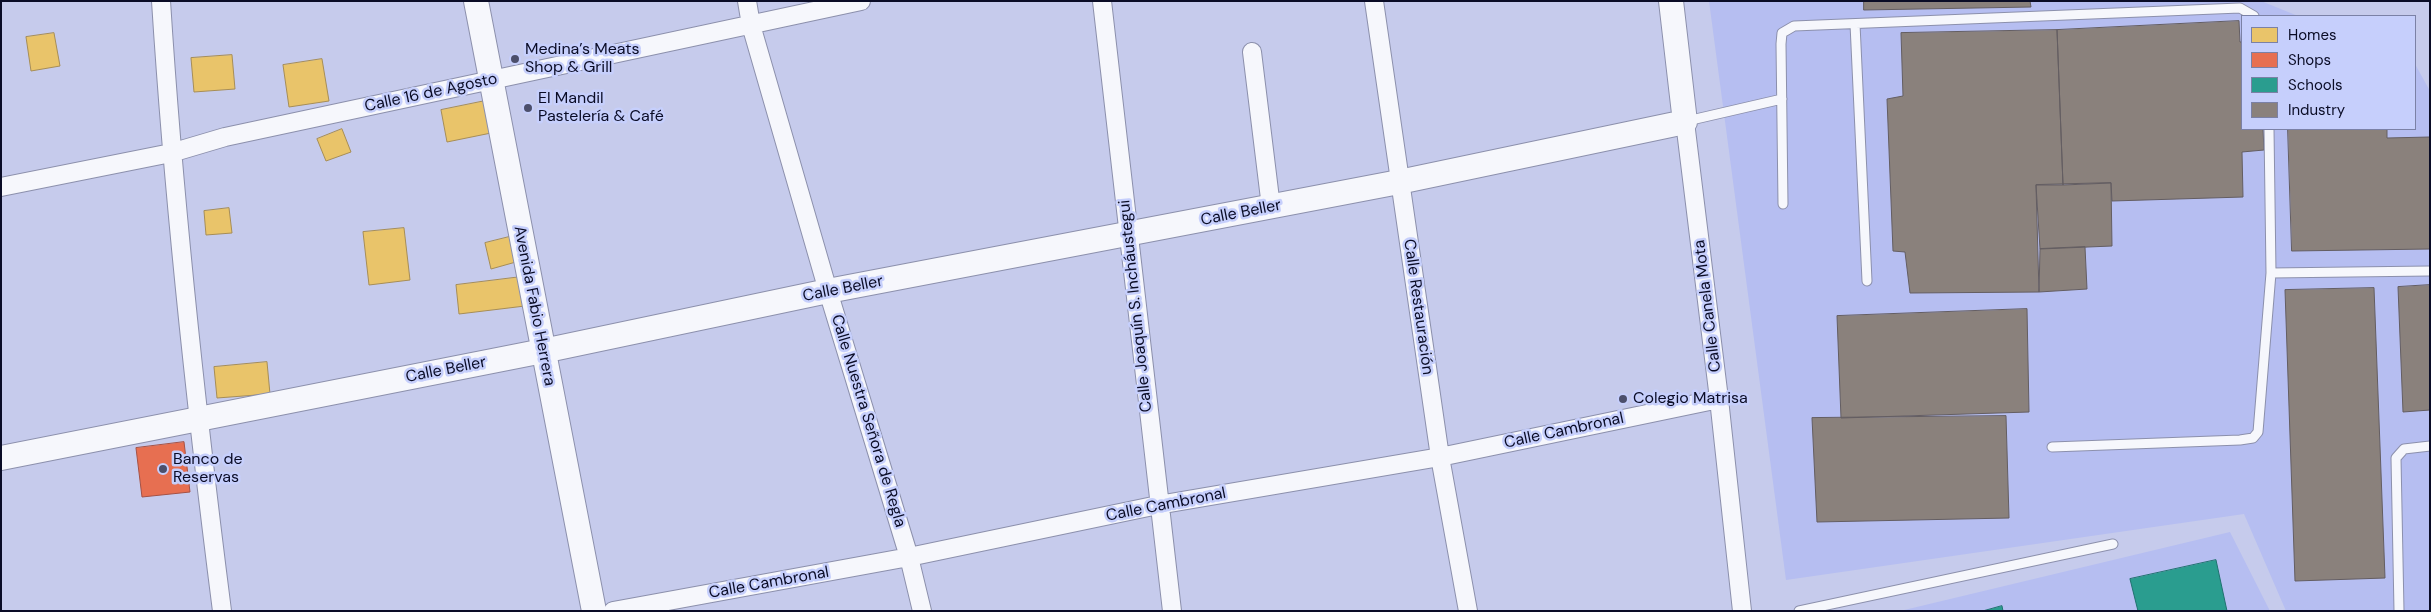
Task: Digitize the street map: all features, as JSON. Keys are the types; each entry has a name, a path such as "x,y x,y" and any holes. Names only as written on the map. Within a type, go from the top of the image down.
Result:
{"main road":[{"name":"Avenida Fabio Herrera","path":"476,1 594,611"},
{"name":"Calle Canela Mota","path":"1671,1 1685,122"},
{"name":"Calle Beller","path":"1,458 543,351 828,291 1128,236 1399,182 1685,122"}],"street":[{"path":"161,1 171,153 197,418 222,611"},
{"name":"Calle Nuestra Señora de Regla","path":"747,1 751,25 828,291 909,557 922,611"},
{"name":"Calle 16 de Agosto","path":"1,187 171,153 225,137 861,1"},
{"name":"Calle Joaquín S. Incháustegui","path":"1102,1 1158,505 1172,611"},
{"name":"Calle Restauración","path":"1374,1 1440,457 1468,611"},
{"path":"1252,52 1271,207"},
{"name":"Calle Canela Mota","path":"1685,122 1719,399 1742,611"},
{"name":"Calle Cambronal","path":"613,611 909,557 1158,505 1440,457 1719,399"}],"lane":[{"path":"1783,204 1782,34 1794,26 2240,8 2252,15"},
{"path":"1855,24 1867,281"},
{"path":"1685,122 1782,99"},
{"path":"2052,447 2240,440 2253,438 2258,432 2271,272 2268,130"},
{"path":"2271,272 2430,271"},
{"path":"2399,611 2396,458 2404,449 2430,446"},
{"path":"1799,611 2114,544"}],"shaded area":[{"path":"1709,1 2261,1 2296,15 2241,15 2241,130 2416,130 2416,66 2430,91 2430,611 2286,611 2244,514 1786,580"},
{"path":"2230,532 2270,611 1900,611"}],"building: Homes":[{"path":"54,33 60,66 31,71 26,37"},
{"path":"232,55 235,89 194,92 191,58"},
{"path":"322,59 329,101 289,107 283,65"},
{"path":"490,100 496,132 447,142 441,110"},
{"path":"342,129 351,152 326,161 317,139"},
{"path":"229,208 232,233 206,235 204,211"},
{"path":"404,228 410,280 369,285 363,232"},
{"path":"517,235 523,260 491,269 485,243"},
{"path":"521,277 525,306 459,314 456,285"},
{"path":"267,362 270,394 217,398 214,367"}],"building: Shops":[{"path":"184,442 190,492 142,497 136,448"}],"building: Schools":[{"path":"2216,560 2227,611 2138,611 2130,579"},
{"path":"2002,606 2003,611 1983,611"}],"building: Industry":[{"path":"1864,1 2030,1 2031,7 1864,10"},
{"path":"2239,21 2241,42 2241,130 2263,130 2264,150 2242,152 2243,197 2112,201 2111,183 2063,185 2057,30"},
{"path":"2057,30 2063,185 2036,185 2039,292 1910,293 1905,252 1893,251 1887,99 1903,96 1901,33"},
{"path":"2288,130 2387,130 2387,138 2430,137 2430,249 2292,251"},
{"path":"2111,183 2112,246 2040,249 2036,185"},
{"path":"2085,247 2087,289 2039,292 2040,249"},
{"path":"2430,285 2430,410 2403,412 2398,287"},
{"path":"2374,288 2385,578 2295,581 2285,290"},
{"path":"2027,309 2029,412 1841,418 1837,316"},
{"path":"2006,416 2009,518 1817,522 1812,418"}],"place":[{"name":"Medina’s Meats Shop & Grill","path":"515,59"},
{"name":"El Mandil Pastelería & Café","path":"528,108"},
{"name":"Colegio Matrisa","path":"1623,399"},
{"name":"Banco de Reservas","path":"163,469"}]}
